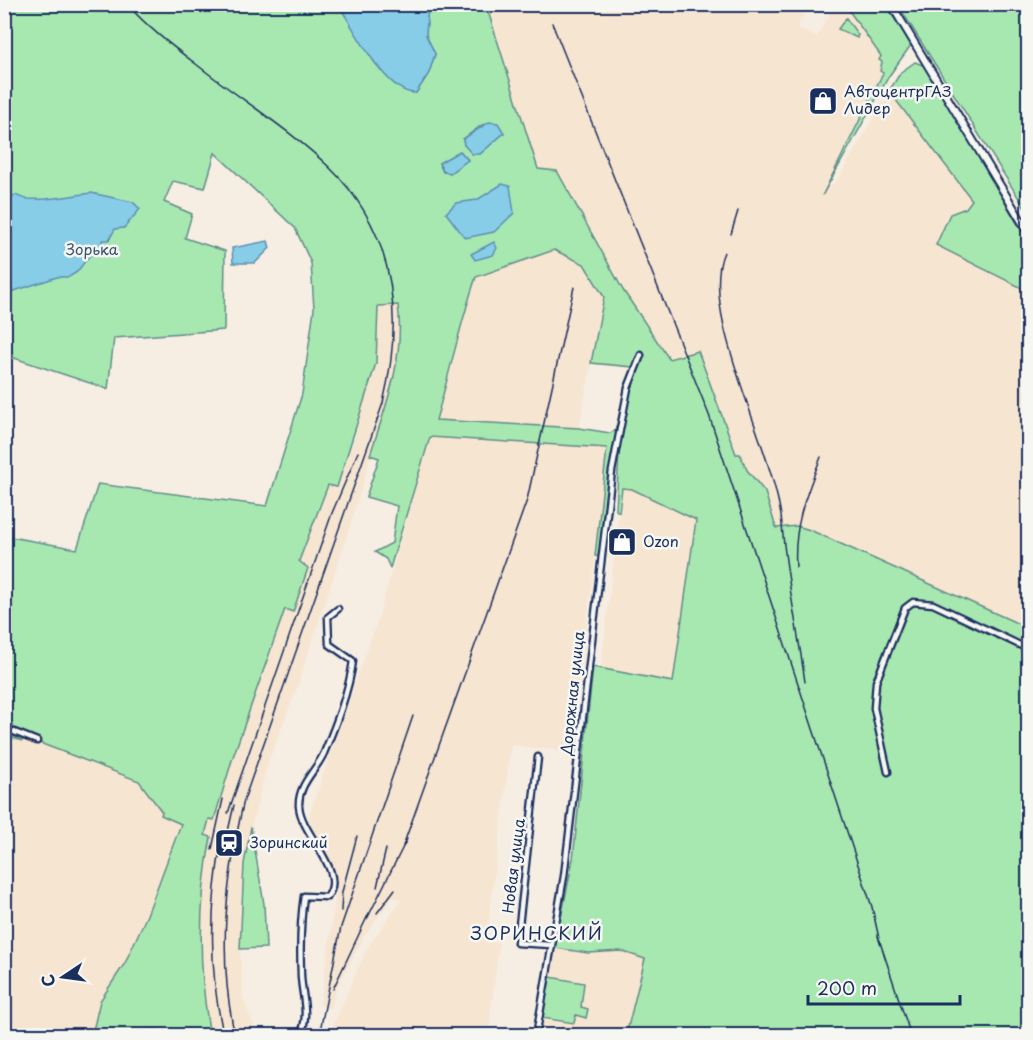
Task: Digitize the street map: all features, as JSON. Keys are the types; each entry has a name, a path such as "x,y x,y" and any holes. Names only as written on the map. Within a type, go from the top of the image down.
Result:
{"main road":[{"path":"891,4 1029,232"}],"street":[{"name":"Дорожная улица","path":"536,1035 564,876 612,471 628,388 641,355"},
{"path":"888,772 874,708 876,682 904,608 913,602 933,604 1029,649"},
{"path":"300,1035 306,1017 301,978 301,915 304,896 327,897 333,885 332,872 310,838 299,806 305,780 323,754 351,677 353,661 329,644 328,617 338,609"},
{"path":"4,728 37,741"},
{"name":"Новая улица","path":"538,757 517,943 551,945"}],"shaded area":[{"path":"486,5 808,5 797,28 817,37 834,5 851,5 889,58 823,193 839,178 889,91 972,200 966,208 950,214 1028,296 1028,628 811,530 797,526 776,528 764,492 747,470 740,454 736,454 698,351 669,360 623,290 557,171 538,169"},
{"path":"554,250 584,264 604,298 579,428 435,420 455,355 459,326 476,277"},
{"path":"398,305 399,347 395,378 345,542 294,696 268,762 249,835 241,897 240,949 243,998 257,1035 210,1035 203,994 200,926 202,893 211,838 205,835 209,819 214,819 233,757 285,609 293,611 308,568 299,561 328,484 337,487 353,442 376,363 378,306"},
{"path":"430,437 607,448 595,560 568,752 511,745 486,941 499,943 488,1035 329,1035 366,950 401,900 392,897 364,937 336,989 331,1009 320,1005 335,901 335,872 308,818 378,619"},
{"path":"622,488 632,489 697,520 673,682 601,668"},
{"path":"4,735 22,741 24,736 139,781 162,812 181,824 147,915 125,963 100,1001 92,1035 5,1035"},
{"path":"555,948 588,953 621,951 645,959 626,1035 540,1036 542,1018 574,1022 576,1015 588,1009 581,1007 584,983 550,977"},
{"path":"157,1029 158,1035 107,1036"}],"green space":[{"name":"Зорька","path":"5,5 339,5 375,63 416,93 429,73 435,54 426,35 428,5 486,5 538,169 557,171 623,290 669,359 698,351 736,454 740,454 747,470 765,492 776,528 797,526 810,530 1028,628 1028,1035 626,1035 645,959 621,951 588,953 555,948 573,859 593,667 673,682 696,520 632,489 622,488 619,512 616,510 619,453 614,450 600,557 595,556 607,448 430,437 390,568 386,559 375,552 392,543 397,506 366,497 379,458 370,455 393,382 399,344 398,305 378,306 376,363 337,487 328,485 299,561 308,568 293,612 285,609 233,757 214,820 209,819 205,835 211,837 204,887 201,936 203,986 210,1035 158,1035 157,1029 92,1035 100,1001 125,963 147,915 181,824 161,815 162,812 139,781 24,737 22,741 5,735 5,536 77,549 98,484 267,506 302,394 314,309 311,263 295,228 215,153 205,188 173,181 164,202 192,214 185,238 225,251 224,330 114,338 108,389 5,355","holes":["494,122 504,133 480,154 464,145 463,139 482,125","460,151 468,160 450,173 443,172 439,163","554,250 584,264 604,297 591,363 633,367 615,431 610,433 579,428 436,420 476,277"]},
{"path":"845,5 886,5 911,45 889,76 822,196 883,73 880,71 881,56"},
{"path":"898,5 1028,5 1028,213"},
{"path":"846,18 858,35 857,38 838,29"},
{"path":"915,62 925,66 1028,242 1028,296 1020,287 936,245 950,214 966,208 972,200 889,91 901,72"},
{"path":"251,827 264,904 266,948 240,949 244,864"},
{"path":"550,977 584,983 581,1007 588,1009 586,1018 576,1015 574,1023 542,1018"}],"water":[{"path":"339,5 428,5 426,35 435,54 429,73 416,93 405,91 382,72"},
{"path":"489,122 498,123 504,133 480,154 472,154 464,145 463,139"},
{"path":"460,151 468,160 450,173 443,171 439,163"},
{"path":"502,184 510,186 514,213 494,232 465,238 446,213 456,203 477,200"},
{"path":"91,193 133,202 140,209 124,228 115,229 109,240 102,240 103,247 89,256 77,272 69,277 57,277 5,294 5,198 16,195 22,198 41,199"},
{"path":"268,241 270,248 255,263 233,263 232,248"},
{"path":"494,242 497,248 493,255 475,260 471,254"}],"railway":[{"path":"127,4 169,43 281,126 329,167 351,192 369,219 381,247 389,277 393,307 393,339 383,403 244,800 232,859 226,918 226,976 235,1036"},
{"path":"552,23 709,415 872,907 880,943"},
{"path":"731,234 738,211"},
{"path":"724,252 719,278 721,311 729,347 777,496 805,682"},
{"path":"403,846 527,500 574,287"},
{"path":"228,813 332,513 358,452"},
{"path":"796,567 799,524 821,457"},
{"path":"319,1036 341,927 413,716"},
{"path":"212,849 223,799"},
{"path":"224,849 234,805"},
{"path":"341,911 342,892 357,836"},
{"path":"222,839 215,887 212,937 215,987 224,1036"},
{"path":"367,919 407,839"},
{"path":"377,887 386,849"},
{"path":"377,913 395,889"},
{"path":"333,989 369,913"},
{"path":"878,936 911,1036"}],"place":[{"name":"АвтоцентрГАЗ Лидер","path":"823,101"},
{"name":"Ozon","path":"622,542"},
{"name":"Зоринский","path":"229,843"}],"district":[{"name":"ЗОРИНСКИЙ","path":"537,934"}]}
